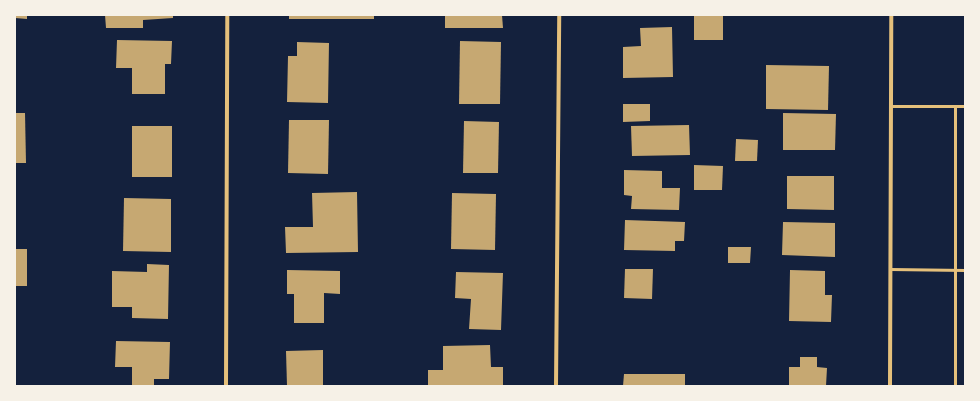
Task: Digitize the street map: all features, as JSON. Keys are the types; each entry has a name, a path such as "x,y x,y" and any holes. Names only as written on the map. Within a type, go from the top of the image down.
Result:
{"street":[{"path":"226,386 227,15"},
{"path":"556,386 559,15"},
{"path":"890,386 891,15"}],"lane":[{"path":"891,106 965,106"},
{"path":"955,106 955,386"},
{"path":"890,269 965,270"}],"building":[{"path":"15,15 27,15 27,19 15,18"},
{"path":"105,15 173,15 173,18 143,20 143,28 106,28"},
{"path":"289,15 374,15 374,19 289,19"},
{"path":"445,15 502,15 503,28 445,28"},
{"path":"694,15 723,15 723,40 694,40"},
{"path":"672,27 673,77 623,78 623,47 641,46 640,28"},
{"path":"117,40 172,41 171,64 165,64 165,94 132,94 132,68 116,68"},
{"path":"460,41 501,42 500,104 459,104"},
{"path":"297,42 329,43 328,103 287,102 288,56 297,56"},
{"path":"766,65 829,66 828,110 766,109"},
{"path":"623,104 650,104 650,121 623,122"},
{"path":"15,113 25,113 26,163 15,163"},
{"path":"783,113 836,114 835,150 783,150"},
{"path":"289,120 329,120 328,174 288,173"},
{"path":"464,121 499,122 498,173 463,173"},
{"path":"689,125 690,155 632,156 631,126"},
{"path":"132,126 172,126 172,177 132,177"},
{"path":"736,139 758,140 757,161 735,161"},
{"path":"694,165 723,166 722,190 694,190"},
{"path":"624,170 662,171 662,188 680,188 679,210 631,209 632,196 624,195"},
{"path":"787,176 834,176 834,210 787,209"},
{"path":"357,192 358,252 286,253 285,227 313,227 312,193"},
{"path":"452,193 496,194 495,250 451,249"},
{"path":"124,198 171,199 171,252 123,251"},
{"path":"625,220 685,222 684,241 675,241 675,251 624,250"},
{"path":"783,222 835,223 835,257 782,255"},
{"path":"728,247 751,247 750,263 728,263"},
{"path":"15,249 27,249 27,286 15,286"},
{"path":"147,264 169,265 168,319 132,318 132,307 112,307 112,271 147,272"},
{"path":"625,269 653,269 652,299 624,298"},
{"path":"287,270 340,271 340,294 324,293 324,323 294,323 294,294 287,294"},
{"path":"790,270 825,271 825,295 832,295 831,322 789,321"},
{"path":"456,272 503,273 501,330 469,329 471,299 455,298"},
{"path":"116,341 170,342 169,379 154,379 154,386 132,386 132,367 115,367"},
{"path":"490,345 491,367 503,367 503,386 428,386 428,370 443,370 443,346"},
{"path":"323,350 323,386 287,386 286,351"},
{"path":"800,357 817,357 817,367 827,368 826,386 789,386 789,367 800,367"},
{"path":"624,374 685,374 685,386 623,386"}]}
